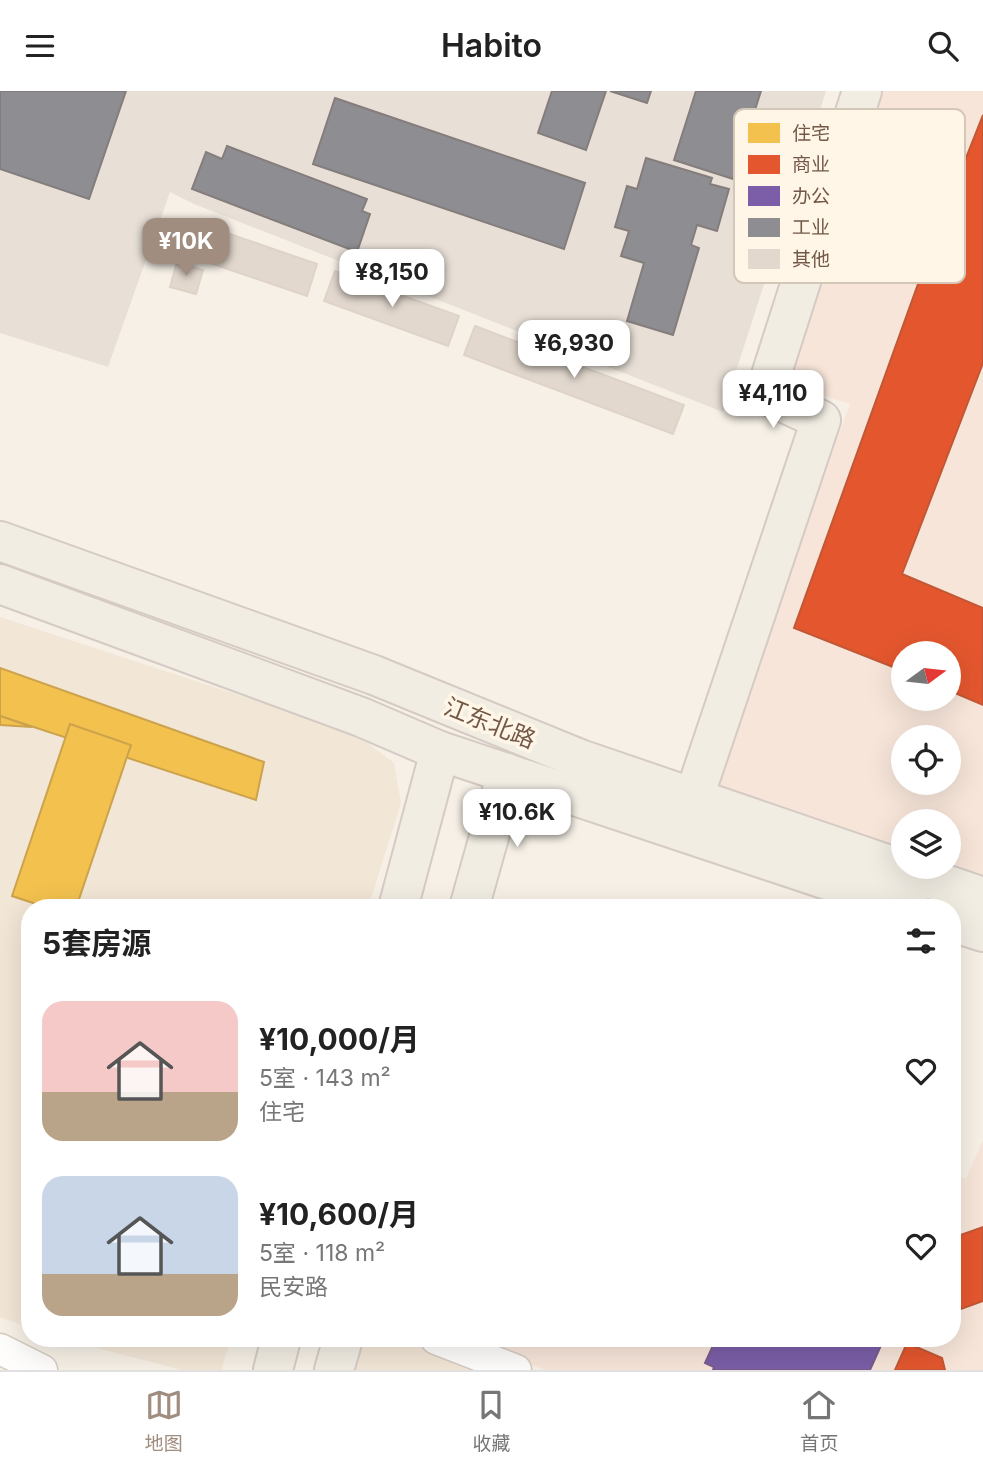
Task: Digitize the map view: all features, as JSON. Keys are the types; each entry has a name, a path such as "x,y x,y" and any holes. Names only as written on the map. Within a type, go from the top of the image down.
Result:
{"main road":[{"path":"856,109 862,91"},
{"path":"694,797 821,420 765,394 801,283"},
{"name":"江东北路","path":"0,541 374,675 579,759 983,897"},
{"name":"江东北路","path":"0,584 361,717 440,751 884,899"},
{"path":"400,899 440,751"},
{"path":"472,899 507,773"},
{"path":"961,925 983,932"},
{"path":"273,1370 279,1347"},
{"path":"334,1370 341,1347"}],"street":[{"path":"457,1347 516,1370"},
{"path":"0,1349 42,1370"}],"shaded area":[{"path":"0,91 826,91 820,109 734,109 734,283 764,283 723,412 194,204 170,192 108,367 0,333"},
{"path":"877,91 983,91 983,875 961,867 961,809 891,809 891,844 711,785 850,404 784,383 816,283 965,283 965,109 871,109"},
{"path":"0,617 324,723 366,742 394,763 401,803 371,899 21,899 21,1325 0,1317"},
{"path":"983,1140 983,1370 545,1370 486,1347 961,1347 961,1177 966,1179"},
{"path":"93,1347 228,1347 221,1370 182,1370"},
{"path":"348,1347 426,1347 479,1370 341,1370"}],"building: 住宅":[{"path":"0,668 264,762 256,800 0,716"},
{"path":"0,716 32,727 0,725"},
{"path":"70,724 131,745 79,899 21,899 12,896"}],"building: 商业":[{"path":"983,115 983,363 902,574 983,608 983,705 961,696 961,641 891,641 891,666 794,628 918,283 965,283 965,160"},
{"path":"983,1227 983,1301 961,1309 961,1235"},
{"path":"905,1347 916,1347 942,1358 945,1370 895,1370"}],"building: 办公":[{"path":"712,1347 880,1347 870,1370 713,1370 714,1367 705,1363"}],"building: 工业":[{"path":"0,91 126,91 89,199 0,169"},
{"path":"552,91 606,91 586,150 538,133"},
{"path":"610,91 651,91 647,103"},
{"path":"696,91 761,91 755,109 734,109 733,179 674,160"},
{"path":"335,98 585,183 564,249 313,164"},
{"path":"227,146 367,199 362,211 370,214 357,252 192,189 206,152 222,159"},
{"path":"646,158 712,178 710,184 729,189 717,231 697,225 691,245 699,248 673,335 627,321 644,263 621,256 629,231 615,227 627,186 637,189"}],"building: 其他":[{"path":"189,220 317,264 307,296 178,252"},
{"path":"177,262 203,270 196,294 170,287"},
{"path":"335,271 459,316 448,346 324,301"},
{"path":"475,326 684,405 673,434 464,355"}]}
